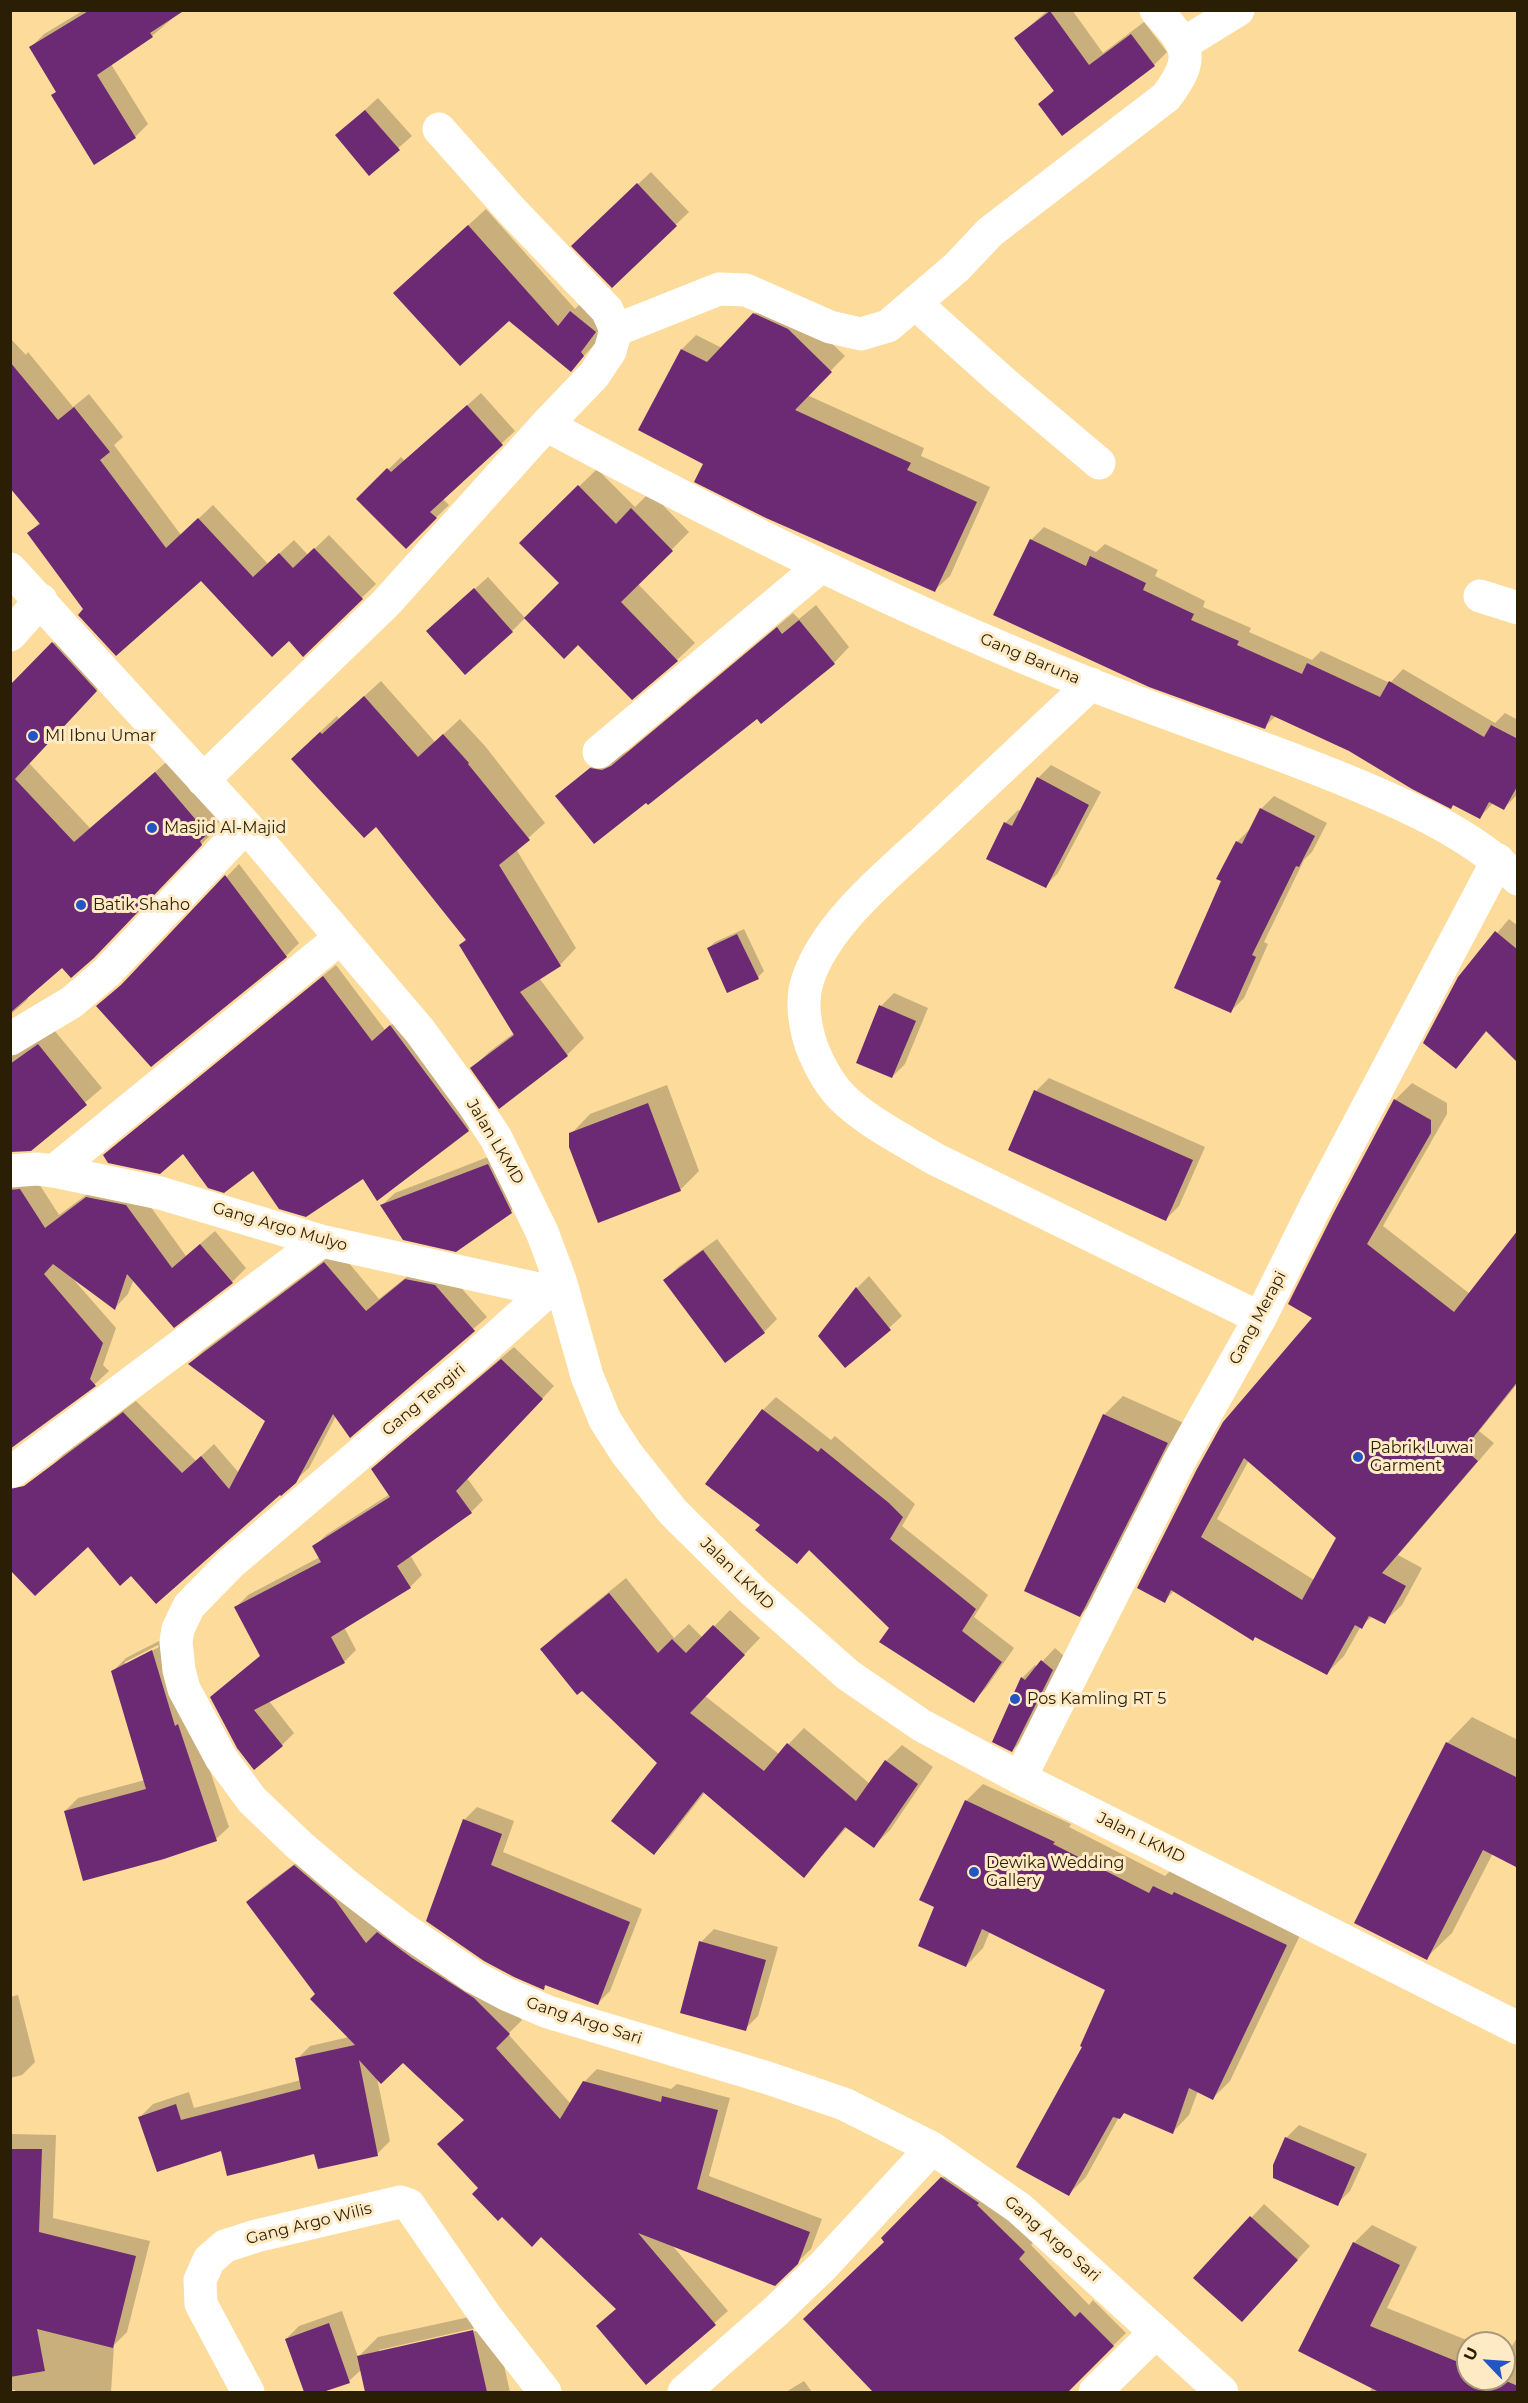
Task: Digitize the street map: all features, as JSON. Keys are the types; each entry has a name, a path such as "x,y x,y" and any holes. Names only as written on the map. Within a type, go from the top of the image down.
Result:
{"street":[{"path":"616,330 719,289 746,290 830,327 861,334 888,326 957,267 990,232 1166,97 1179,80 1186,62 1183,44 1156,10"},
{"path":"1183,44 1238,10"},
{"path":"203,780 386,603 594,375 610,351 616,330 607,310 439,129"},
{"path":"916,304 1003,382 1099,463"},
{"name":"Gang Baruna","path":"546,425 671,492 907,607 1091,684 1311,766 1381,795 1447,826 1508,869"},
{"path":"599,752 821,566"},
{"path":"10,569 41,600 10,635"},
{"path":"1480,596 1518,608"},
{"name":"Jalan LKMD","path":"41,600 246,826 420,1031 496,1138 542,1232 554,1286 605,1420 627,1454 673,1512 754,1592 848,1675 921,1725 1020,1778 1518,2028"},
{"path":"1091,684 868,892 832,935 815,961 806,983 803,999 809,1038 816,1059 830,1082 840,1095 864,1116 935,1159 1260,1318"},
{"path":"10,1039 72,1002 107,972 246,826"},
{"name":"Gang Merapi","path":"1020,1778 1180,1460 1260,1318 1316,1205 1508,869"},
{"path":"54,1171 340,938"},
{"name":"Gang Argo Mulyo","path":"10,1171 37,1169 54,1171 160,1193 321,1241 554,1286"},
{"path":"13,1471 321,1241"},
{"name":"Gang Tengiri","path":"284,1517 471,1360 554,1286"},
{"name":"Gang Argo Sari","path":"284,1517 205,1588 184,1615 176,1642 179,1670 188,1698 221,1758 252,1800 299,1845 346,1885 444,1958 506,1994 548,2012 768,2078 844,2104 932,2148 1019,2208 1222,2392"},
{"path":"684,2392 823,2266 932,2148"},
{"name":"Gang Argo Wilis","path":"248,2392 201,2304 200,2280 209,2260 225,2246 256,2236 400,2202 409,2205 487,2318 545,2392"},
{"path":"1095,2392 1156,2332"}],"building":[{"path":"90,10 185,10 150,33 153,37 97,75 136,138 94,165 51,95 56,92 29,47"},
{"path":"1050,11 1089,65 1131,34 1155,66 1062,136 1038,104 1054,91 1014,38"},
{"path":"365,110 400,150 369,176 335,135"},
{"path":"637,183 677,226 612,288 571,246"},
{"path":"468,225 558,326 570,311 596,332 581,352 584,356 571,372 509,321 460,366 393,293"},
{"path":"753,313 788,329 832,372 795,410 911,463 907,470 977,502 935,592 766,518 694,482 703,464 638,430 681,349 707,362"},
{"path":"10,362 58,420 74,407 110,452 100,460 166,548 198,518 253,577 279,553 293,568 314,548 363,599 303,657 289,641 272,657 201,581 116,656 78,615 83,609 27,533 40,524 10,488"},
{"path":"467,405 503,445 430,512 437,518 406,549 356,499 387,468 391,472"},
{"path":"578,485 616,524 631,508 673,551 621,602 678,661 632,700 578,645 564,659 524,618 559,583 519,543"},
{"path":"1030,539 1086,566 1090,556 1146,583 1143,590 1194,614 1191,620 1239,641 1237,645 1302,674 1307,663 1380,697 1389,681 1484,737 1491,725 1518,739 1518,785 1504,810 1489,802 1480,819 1453,805 1451,809 1412,789 1349,751 1271,715 1265,729 1149,687 993,615"},
{"path":"474,588 513,632 465,675 426,631"},
{"path":"799,620 835,664 761,724 757,719 648,805 646,803 594,844 555,796 590,768 602,770 611,766 777,627 782,634"},
{"path":"52,642 97,691 15,779 74,842 155,772 208,834 200,841 202,845 94,958 71,978 62,968 10,1013 10,685"},
{"path":"364,696 418,757 443,734 530,840 499,865 561,966 520,992 568,1056 499,1109 470,1068 514,1035 459,945 466,940 376,827 364,838 291,759"},
{"path":"1037,777 1089,805 1046,888 986,859 1004,822 1012,826"},
{"path":"1260,808 1315,836 1299,867 1296,866 1252,955 1256,957 1231,1013 1174,988 1221,881 1216,879 1236,841 1242,844"},
{"path":"225,875 287,957 151,1067 96,1006 121,985"},
{"path":"1495,931 1518,950 1518,1063 1486,1031 1456,1069 1423,1043 1458,977"},
{"path":"737,934 759,979 727,993 707,948"},
{"path":"323,976 372,1041 390,1025 469,1131 377,1201 363,1179 306,1217 279,1209 253,1171 224,1193 208,1188 183,1154 160,1174 108,1163 103,1155"},
{"path":"879,1005 916,1021 892,1078 856,1063"},
{"path":"38,1044 87,1105 31,1151 10,1152 10,1064"},
{"path":"1034,1090 1193,1160 1166,1221 1008,1150"},
{"path":"1394,1099 1431,1120 1431,1133 1367,1244 1454,1312 1518,1230 1518,1381 1464,1449 1478,1461 1382,1573 1406,1586 1385,1624 1369,1616 1362,1629 1355,1625 1327,1675 1255,1637 1253,1641 1171,1590 1165,1603 1137,1588 1223,1422 1312,1318 1288,1304","holes":["1244,1458 1336,1538 1302,1600 1201,1537"]},
{"path":"648,1103 681,1191 598,1223 569,1147 569,1133"},
{"path":"488,1164 512,1213 456,1252 403,1240 380,1205"},
{"path":"20,1189 45,1228 86,1197 126,1205 172,1268 200,1244 233,1283 174,1328 127,1274 115,1310 53,1264 44,1274 103,1343 90,1379 96,1386 10,1449 10,1190"},
{"path":"703,1250 765,1333 725,1363 663,1280"},
{"path":"324,1262 366,1311 405,1279 435,1285 475,1331 350,1438 333,1414 296,1483 156,1604 131,1576 120,1586 88,1547 35,1596 10,1570 10,1489 24,1486 123,1412 182,1473 201,1456 229,1489 265,1421 188,1364"},
{"path":"856,1287 891,1330 845,1368 818,1336"},
{"path":"501,1359 543,1399 456,1491 472,1513 397,1566 411,1588 331,1637 345,1663 254,1710 283,1746 254,1770 237,1748 210,1697 260,1656 234,1607 321,1562 312,1546 390,1497 371,1469"},
{"path":"762,1409 818,1452 821,1448 889,1503 903,1517 890,1539 976,1609 962,1631 1002,1662 974,1703 879,1642 889,1628 809,1550 797,1564 755,1530 760,1525 705,1484"},
{"path":"1103,1414 1168,1443 1080,1617 1024,1591"},
{"path":"609,1593 658,1653 672,1639 686,1653 713,1625 745,1655 690,1713 764,1771 787,1743 856,1801 885,1760 918,1784 874,1848 845,1827 804,1878 703,1792 654,1855 611,1821 657,1763 582,1691 577,1695 540,1649"},
{"path":"152,1650 175,1726 178,1724 217,1841 164,1859 83,1881 64,1811 146,1789 111,1671"},
{"path":"1041,1660 1053,1670 1012,1752 992,1742 1021,1677 1025,1680"},
{"path":"1446,1742 1518,1778 1518,1868 1483,1850 1427,1960 1354,1923"},
{"path":"965,1800 1055,1842 1053,1844 1149,1893 1153,1886 1172,1895 1174,1892 1287,1945 1213,2100 1189,2088 1173,2134 1124,2113 1120,2119 1113,2117 1069,2196 1016,2167 1082,2047 1080,2046 1105,1990 982,1929 966,1967 918,1946 934,1907 919,1900"},
{"path":"463,1819 502,1834 491,1865 630,1922 598,2005 545,1985 544,1990 514,1977 484,1961 426,1921"},
{"path":"294,1865 335,1900 366,1943 377,1932 412,1958 474,1998 510,2034 496,2048 560,2119 583,2081 661,2102 662,2096 718,2110 697,2189 810,2232 798,2264 775,2286 638,2233 716,2325 646,2385 596,2326 616,2309 541,2237 532,2247 502,2217 498,2221 472,2194 478,2188 437,2144 464,2120 403,2063 381,2084 359,2060 378,2156 318,2169 314,2154 227,2176 221,2151 157,2172 138,2117 176,2104 181,2120 301,2089 295,2058 355,2045 310,1999 315,1994 246,1902"},
{"path":"699,1941 766,1960 746,2031 680,2013"},
{"path":"1285,2137 1355,2167 1338,2206 1273,2178 1273,2165"},
{"path":"10,2149 42,2149 39,2232 136,2256 113,2348 37,2329 45,2371 10,2377"},
{"path":"941,2177 979,2203 977,2205 1025,2252 1019,2259 1075,2317 1080,2312 1114,2346 1068,2392 873,2392 803,2319 884,2242 881,2238"},
{"path":"1250,2216 1298,2260 1242,2322 1193,2278"},
{"path":"1353,2242 1400,2265 1370,2326 1456,2361 1456,2391 1516,2391 1516,2385 1518,2392 1379,2392 1298,2351"},
{"path":"329,2323 350,2383 323,2392 304,2392 285,2339"},
{"path":"473,2330 487,2392 365,2392 357,2356"}],"place":[{"name":"MI Ibnu Umar","path":"33,736"},
{"name":"Masjid Al-Majid","path":"152,828"},
{"name":"Batik Shaho","path":"81,905"},
{"name":"Pabrik Luwai Garment","path":"1358,1457"},
{"name":"Pos Kamling RT 5","path":"1015,1699"},
{"name":"Dewika Wedding Gallery","path":"974,1872"}]}
